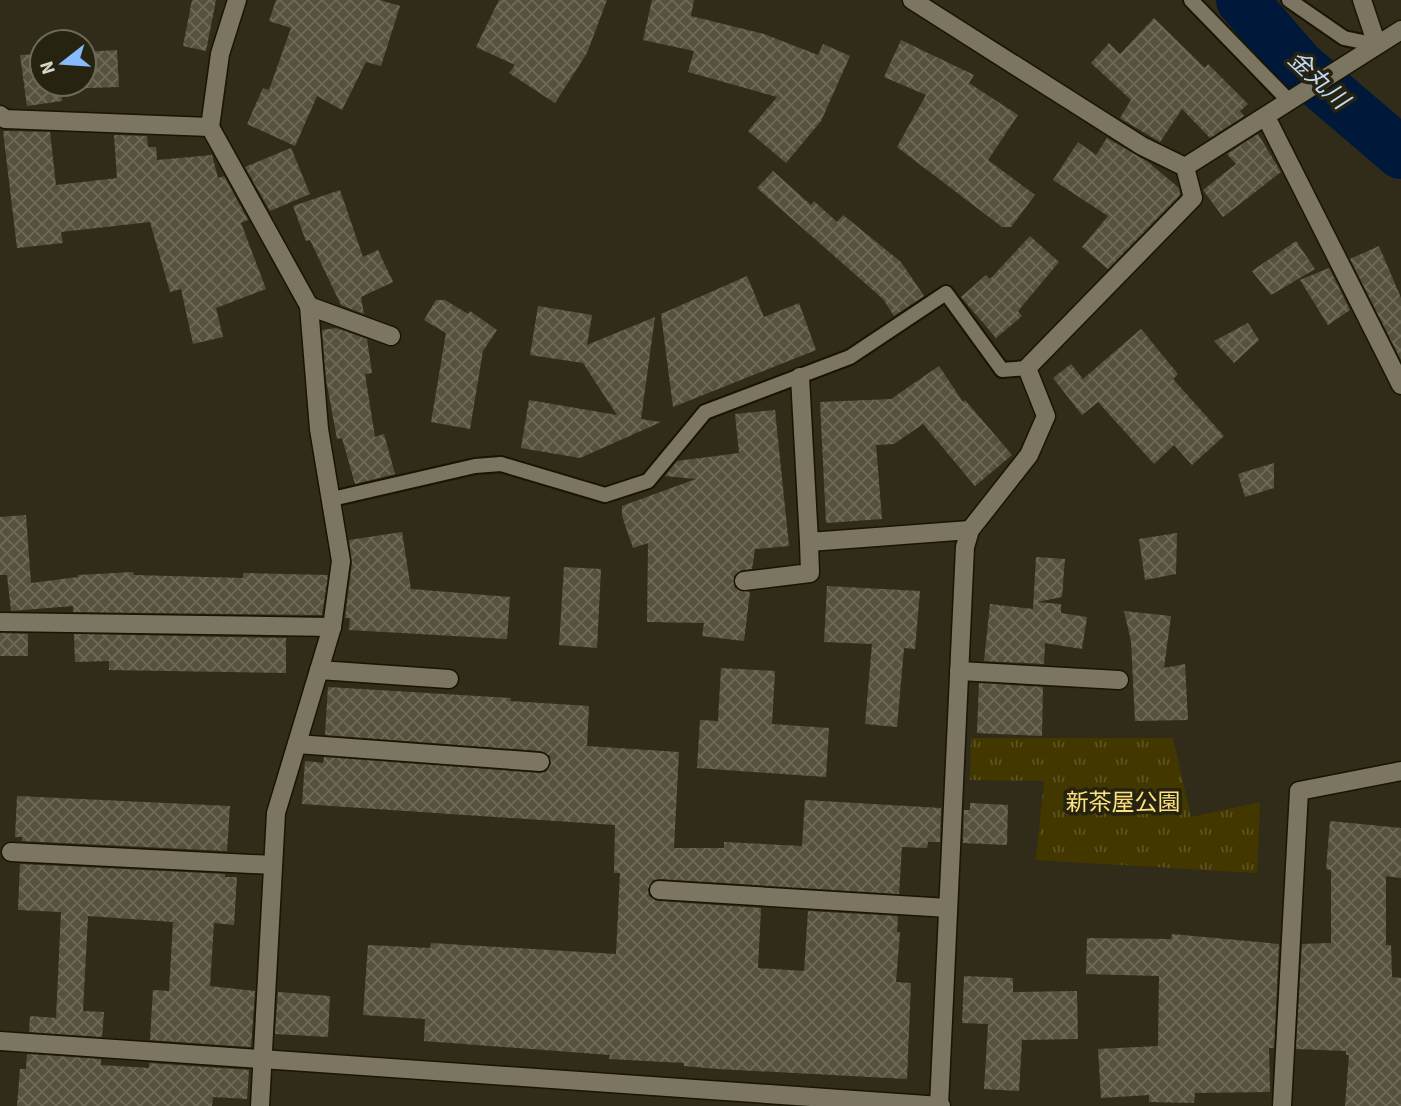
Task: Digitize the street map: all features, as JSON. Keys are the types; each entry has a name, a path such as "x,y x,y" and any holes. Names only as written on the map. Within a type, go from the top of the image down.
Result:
{"street":[{"path":"237,0 220,54 210,127 309,306 318,429 341,561 332,627 276,813 260,1106"},
{"path":"0,1041 940,1106 965,547 970,530 1030,455 1046,416 1027,368 1193,198 1185,167 1142,146 912,0"},
{"path":"1362,0 1377,45"},
{"path":"1185,167 1399,31"},
{"path":"0,115 5,119 210,127"},
{"path":"1266,117 1401,385"},
{"path":"309,306 391,336"},
{"path":"744,581 810,573 800,377"},
{"path":"809,542 970,530"},
{"path":"0,622 332,627"},
{"path":"319,670 449,679"},
{"path":"959,670 1119,680"},
{"path":"297,744 540,762"},
{"path":"1282,1106 1299,791 1401,771"},
{"path":"11,852 273,865"},
{"path":"659,890 948,908"}],"lane":[{"path":"1191,0 1295,99"},
{"path":"1289,0 1344,38 1377,45"},
{"path":"332,499 475,466 501,464 606,495 648,481 705,412 850,357 946,293 1002,370 1027,368"}],"green space":[{"name":"新茶屋公園","path":"971,738 1173,738 1191,817 1260,802 1257,873 1036,860 1044,781 970,780"}],"water":[{"path":"1262,15 1401,132 1401,173 1251,29"}],"building":[{"path":"192,0 216,0 206,51 183,46"},
{"path":"276,0 380,0 400,6 381,66 366,62 342,110 317,96 295,146 247,124 263,88 269,90 291,28 269,21"},
{"path":"499,0 607,0 587,53 555,103 509,73 515,65 476,47"},
{"path":"652,0 694,0 691,16 764,34 818,55 823,44 850,56 821,121 786,163 748,131 777,97 688,72 694,51 643,40"},
{"path":"1154,18 1205,68 1208,64 1248,104 1240,111 1244,116 1210,138 1182,109 1160,142 1120,118 1131,100 1091,63 1109,43 1120,54"},
{"path":"901,40 974,75 969,83 1018,115 988,160 1035,195 1011,227 1002,227 897,147 926,95 884,77"},
{"path":"117,50 119,87 98,88 98,51"},
{"path":"20,55 28,55 28,98 62,98 62,101 27,106"},
{"path":"3,131 50,132 56,185 117,178 114,135 147,136 148,147 156,147 157,160 212,155 218,178 224,176 248,220 241,223 266,289 216,308 223,337 193,344 181,289 170,292 150,222 61,232 63,243 17,248"},
{"path":"1258,134 1281,172 1223,217 1203,190 1236,164 1227,154"},
{"path":"1107,138 1148,162 1179,188 1180,195 1108,269 1082,247 1108,216 1053,180 1078,142 1096,155"},
{"path":"291,148 310,194 270,211 245,167"},
{"path":"773,171 811,205 814,201 837,222 843,215 901,262 924,296 894,316 883,299 757,188"},
{"path":"340,190 363,257 378,250 393,282 361,297 364,314 341,305 310,240 306,241 293,206"},
{"path":"1030,236 1059,262 1018,311 1022,316 996,338 961,297 986,275 990,279"},
{"path":"1296,241 1315,269 1271,295 1252,271"},
{"path":"1379,246 1401,298 1401,360 1350,259"},
{"path":"1329,268 1350,310 1328,325 1300,280"},
{"path":"747,276 764,317 799,303 816,350 673,407 661,314"},
{"path":"436,300 445,300 468,314 470,311 497,330 483,351 470,429 431,422 446,333 424,320"},
{"path":"538,306 592,315 587,345 655,317 641,419 661,422 580,458 521,448 529,400 617,415 583,363 530,355"},
{"path":"1248,323 1259,340 1234,363 1214,341"},
{"path":"336,328 367,339 372,373 365,374 375,437 384,434 395,474 355,484 342,438 337,439 326,379 322,330"},
{"path":"1141,329 1178,374 1173,379 1224,436 1192,465 1174,445 1154,464 1098,402 1082,415 1053,378 1071,364 1083,379"},
{"path":"939,366 963,402 965,400 1012,455 975,486 923,424 894,444 876,445 882,519 826,523 820,402 891,399"},
{"path":"775,410 789,546 755,549 752,569 742,570 734,576 735,588 750,592 744,641 702,636 704,623 647,622 648,543 633,548 622,516 622,506 696,479 665,476 677,461 739,453 735,414"},
{"path":"1274,463 1274,488 1245,497 1238,474"},
{"path":"26,515 31,583 78,575 133,572 134,575 243,578 243,573 328,575 322,615 73,612 73,606 11,611 7,575 0,575 0,517"},
{"path":"402,532 411,589 510,597 507,639 349,630 350,618 345,618 352,563 349,540"},
{"path":"1177,533 1176,574 1145,580 1139,539"},
{"path":"1036,557 1065,559 1062,597 1037,602 1061,604 1061,613 1087,617 1082,649 1045,643 1044,664 984,661 990,604 1033,609"},
{"path":"564,567 601,569 597,648 559,645"},
{"path":"827,586 920,591 915,649 904,648 897,727 865,724 872,644 824,642"},
{"path":"1124,611 1171,616 1164,668 1185,664 1188,720 1135,721 1131,641"},
{"path":"0,633 28,634 28,656 0,656"},
{"path":"74,634 286,638 286,673 109,670 109,661 75,662"},
{"path":"721,668 775,671 772,724 829,728 826,777 697,768 700,720 718,721"},
{"path":"979,683 1043,687 1042,736 977,733"},
{"path":"328,687 511,698 510,701 589,706 587,746 679,752 674,848 724,848 724,842 802,846 805,800 941,808 940,842 928,842 927,848 902,847 899,894 660,879 653,880 648,889 649,896 658,901 761,908 758,968 804,971 808,911 898,916 897,932 900,932 896,982 911,983 907,1079 718,1069 684,1066 684,1063 609,1059 610,1055 424,1041 425,1019 363,1015 368,945 430,948 431,943 616,954 620,873 614,873 615,825 302,804 305,761 323,763 324,757 539,773 546,772 551,764 550,756 541,751 325,735"},
{"path":"17,796 230,806 227,851 22,841 22,837 15,837"},
{"path":"970,803 1008,805 1007,845 963,843 964,810 970,810"},
{"path":"1330,821 1401,828 1401,878 1386,876 1386,945 1391,945 1392,977 1401,978 1401,1106 1345,1106 1349,1055 1346,1055 1346,1051 1296,1049 1302,944 1331,943 1331,870 1326,869"},
{"path":"20,864 225,874 225,877 237,877 234,925 214,923 210,986 255,991 251,1047 150,1040 153,990 169,991 173,922 88,916 83,1011 104,1012 102,1037 29,1032 30,1016 56,1018 61,912 18,910"},
{"path":"1172,934 1279,944 1274,1048 1269,1048 1270,1092 1195,1093 1194,1103 1149,1102 1149,1095 1101,1098 1098,1049 1158,1046 1159,976 1086,974 1087,938 1171,939"},
{"path":"964,976 1013,978 1013,992 1077,991 1078,1039 1022,1040 1019,1091 984,1089 988,1024 962,1023"},
{"path":"278,992 330,996 328,1037 275,1034"},
{"path":"27,1054 101,1059 101,1065 149,1068 149,1063 249,1070 247,1099 213,1097 212,1106 17,1106 20,1069 26,1069"}],"waterway":[{"name":"金丸川","path":"1242,0 1298,65 1401,153"}]}
